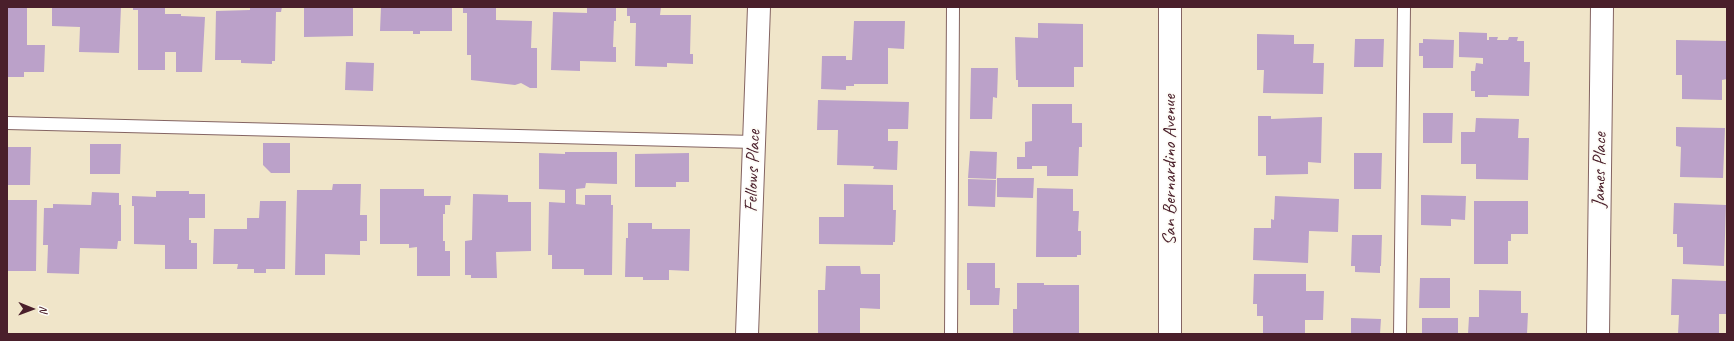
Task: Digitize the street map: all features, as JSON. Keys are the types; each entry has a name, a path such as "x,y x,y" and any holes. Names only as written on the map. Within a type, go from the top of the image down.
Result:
{"street":[{"name":"Fellows Place","path":"747,334 759,7"},
{"name":"San Bernardino Avenue","path":"1170,7 1170,334"},
{"name":"James Place","path":"1598,334 1602,7"}],"lane":[{"path":"951,334 953,7"},
{"path":"1400,334 1404,7"},
{"path":"7,123 754,142"}],"building":[{"path":"7,7 27,7 27,45 45,45 44,72 24,72 24,77 7,77"},
{"path":"52,7 121,7 119,53 79,52 80,27 52,26"},
{"path":"133,7 165,7 165,14 205,17 202,72 176,72 176,52 165,52 165,70 138,70 138,10 133,10"},
{"path":"250,7 282,7 281,12 276,12 275,61 272,61 272,64 241,63 241,60 215,60 216,11 250,10"},
{"path":"304,7 353,7 353,36 304,37"},
{"path":"381,7 452,7 452,31 420,31 420,34 413,34 413,31 380,31"},
{"path":"463,7 496,7 496,20 532,21 531,48 537,48 537,88 530,88 521,83 515,85 471,80 471,55 467,55 467,13 463,13"},
{"path":"587,7 616,7 613,47 616,47 616,62 580,61 580,71 551,70 553,12 587,13"},
{"path":"627,7 661,7 660,15 691,15 690,54 693,54 693,64 667,63 667,67 635,66 636,23 630,23 630,16 627,16"},
{"path":"854,21 905,21 904,49 888,48 888,84 854,84 854,86 846,86 846,90 821,89 822,56 846,56 846,60 852,60"},
{"path":"1038,23 1083,24 1083,67 1074,67 1074,87 1018,87 1018,80 1016,80 1015,37 1038,38"},
{"path":"1459,32 1487,33 1487,40 1489,40 1489,37 1498,37 1497,40 1508,40 1509,37 1518,37 1517,41 1524,41 1524,62 1530,62 1529,96 1488,95 1488,97 1475,97 1475,91 1471,91 1471,71 1475,71 1476,63 1483,64 1483,58 1459,57"},
{"path":"1257,34 1294,35 1294,44 1314,44 1313,63 1324,63 1323,94 1263,93 1264,70 1257,70"},
{"path":"1355,39 1384,39 1383,67 1354,67"},
{"path":"1423,39 1454,40 1453,68 1423,68 1423,56 1419,56 1419,43 1423,43"},
{"path":"1676,40 1727,41 1727,79 1722,80 1722,100 1682,99 1682,75 1676,75"},
{"path":"346,62 374,63 373,91 345,90"},
{"path":"971,68 998,68 997,98 993,97 992,119 970,119"},
{"path":"818,100 909,102 908,129 888,129 888,141 898,141 897,170 873,169 874,166 837,165 838,130 817,130"},
{"path":"1032,104 1072,104 1072,123 1082,123 1082,147 1079,147 1078,176 1047,176 1047,166 1032,166 1032,169 1017,169 1017,157 1025,157 1025,142 1032,141"},
{"path":"1423,113 1453,113 1452,143 1423,143"},
{"path":"1258,116 1271,116 1271,119 1322,117 1321,163 1308,162 1308,174 1266,175 1266,156 1258,156"},
{"path":"1476,118 1519,119 1518,138 1529,138 1528,180 1476,179 1476,164 1461,164 1461,132 1475,132"},
{"path":"1676,127 1725,128 1723,178 1680,177 1681,147 1676,146"},
{"path":"263,143 290,143 290,173 271,173 263,165"},
{"path":"90,144 121,144 120,174 90,174"},
{"path":"7,147 31,147 30,185 7,185"},
{"path":"970,151 997,152 996,179 968,178"},
{"path":"565,152 617,152 617,184 586,183 585,188 576,189 576,204 585,205 585,195 611,195 611,205 613,205 612,275 584,275 584,269 552,269 552,255 548,255 549,202 565,203 565,190 539,189 539,153 565,154"},
{"path":"689,153 689,182 676,182 676,187 635,187 635,154"},
{"path":"1354,153 1382,153 1381,189 1354,189"},
{"path":"997,178 1034,178 1033,198 997,197"},
{"path":"968,179 996,180 995,207 968,206"},
{"path":"333,184 361,184 360,215 367,215 367,241 360,241 360,255 325,254 325,275 295,275 297,190 332,190"},
{"path":"844,184 893,185 893,210 896,210 895,242 893,242 893,245 819,244 819,217 844,217"},
{"path":"1037,188 1073,189 1073,211 1079,211 1078,231 1081,231 1081,255 1077,255 1077,257 1036,257"},
{"path":"380,189 424,189 424,196 451,196 450,205 445,205 445,214 443,214 443,241 445,241 445,251 450,251 450,276 417,276 417,247 409,248 409,244 380,244"},
{"path":"156,191 189,191 189,194 205,194 205,218 189,218 189,240 191,240 191,243 197,243 197,269 165,269 165,245 134,244 134,206 132,206 132,196 156,197"},
{"path":"92,192 119,193 119,205 121,205 121,241 118,241 117,249 80,248 79,274 47,273 48,245 43,245 44,208 53,208 53,204 91,205"},
{"path":"473,194 508,195 508,202 531,202 531,251 496,252 497,278 471,278 471,275 465,275 465,241 472,240"},
{"path":"1421,195 1466,196 1465,220 1451,219 1451,226 1421,225"},
{"path":"1275,196 1339,199 1338,232 1309,231 1308,263 1253,260 1254,228 1271,228 1271,219 1274,220"},
{"path":"7,200 37,200 36,271 8,271"},
{"path":"260,201 286,201 285,269 266,269 266,273 254,273 254,269 237,269 238,264 213,264 214,229 247,229 247,218 259,218"},
{"path":"1474,201 1528,201 1528,234 1511,234 1511,241 1508,241 1508,264 1474,264"},
{"path":"1674,203 1726,205 1724,266 1683,264 1683,247 1677,247 1677,234 1673,234"},
{"path":"628,223 652,223 652,229 690,229 689,271 669,270 669,280 643,280 643,277 625,277"},
{"path":"1352,235 1382,235 1380,273 1355,272 1355,266 1351,266"},
{"path":"967,263 995,263 995,288 1000,288 999,305 970,305 970,290 967,290"},
{"path":"826,266 860,266 861,274 880,274 880,309 860,308 860,334 818,334 818,290 825,290"},
{"path":"1254,274 1306,274 1306,291 1324,291 1323,320 1305,320 1305,334 1263,334 1263,316 1257,316 1257,304 1253,304"},
{"path":"1420,278 1450,278 1450,308 1419,308"},
{"path":"1672,279 1727,281 1727,314 1719,314 1719,334 1678,334 1679,315 1671,315"},
{"path":"1017,283 1079,285 1079,334 1013,334 1013,309 1017,309"},
{"path":"1479,290 1521,291 1521,313 1528,313 1527,334 1468,334 1469,317 1479,317"},
{"path":"1351,318 1381,319 1380,334 1351,334"},
{"path":"1422,318 1458,318 1458,334 1422,334"}]}
